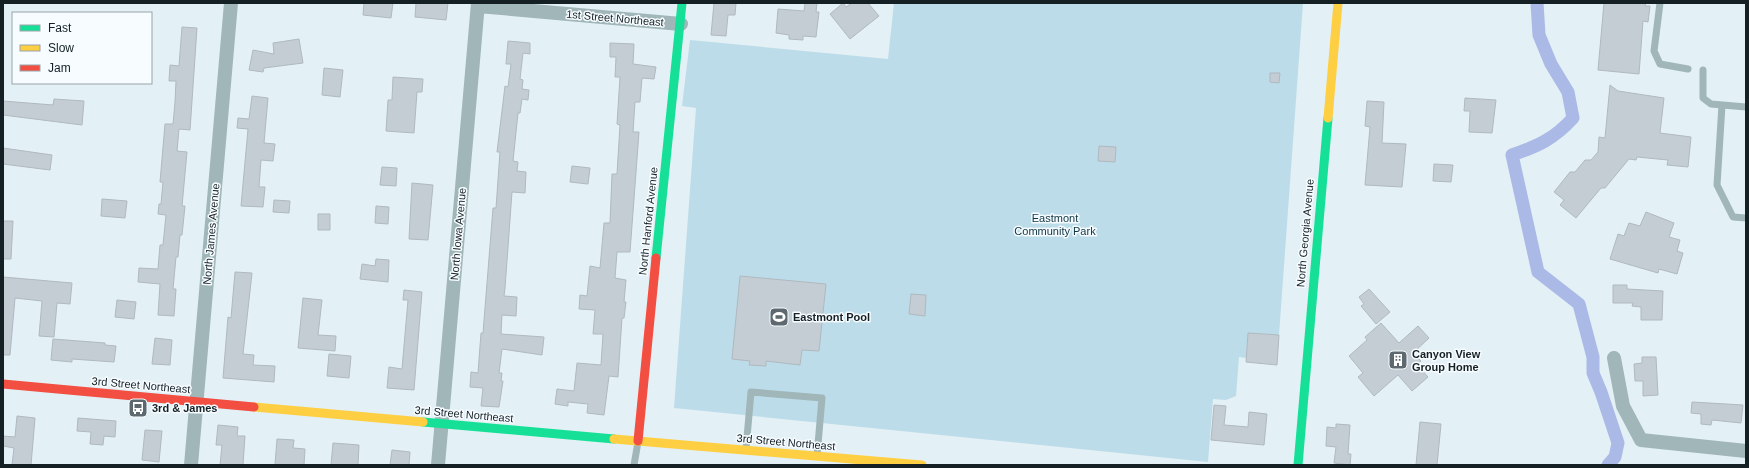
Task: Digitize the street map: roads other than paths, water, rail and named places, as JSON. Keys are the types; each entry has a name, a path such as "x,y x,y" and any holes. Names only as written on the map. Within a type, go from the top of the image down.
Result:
{"street":[{"name":"North James Avenue","path":"191,465 230,3"},
{"name":"North Hanford Avenue","path":"638,441 682,3"},
{"name":"North Georgia Avenue","path":"1298,465 1306,358 1338,3"},
{"name":"1st Street Northeast","path":"478,4 681,24"},
{"name":"North Iowa Avenue","path":"438,465 478,4"},
{"path":"1614,358 1623,406 1641,440 1746,451"},
{"name":"3rd Street Northeast","path":"3,384 441,424 817,456 851,462 922,465"}],"lane":[{"path":"1660,3 1654,51 1660,64 1688,69"},
{"path":"1703,70 1703,98 1710,104 1746,107"},
{"path":"1722,105 1717,185 1733,216 1746,218"},
{"path":"746,450 751,392 822,398 817,456"},
{"path":"634,465 638,441"}],"waterway":[{"path":"1537,3 1539,35 1551,64 1568,92 1573,118 1552,137 1512,155 1538,272 1579,304 1593,357 1593,373 1618,443 1615,457 1608,465"}],"place":[{"name":"Eastmont Pool","path":"779,317"},
{"name":"Canyon View Group Home","path":"1398,360"},
{"name":"3rd & James","path":"138,408"}],"park label":[{"name":"Eastmont Community Park","path":"1055,224"}]}
